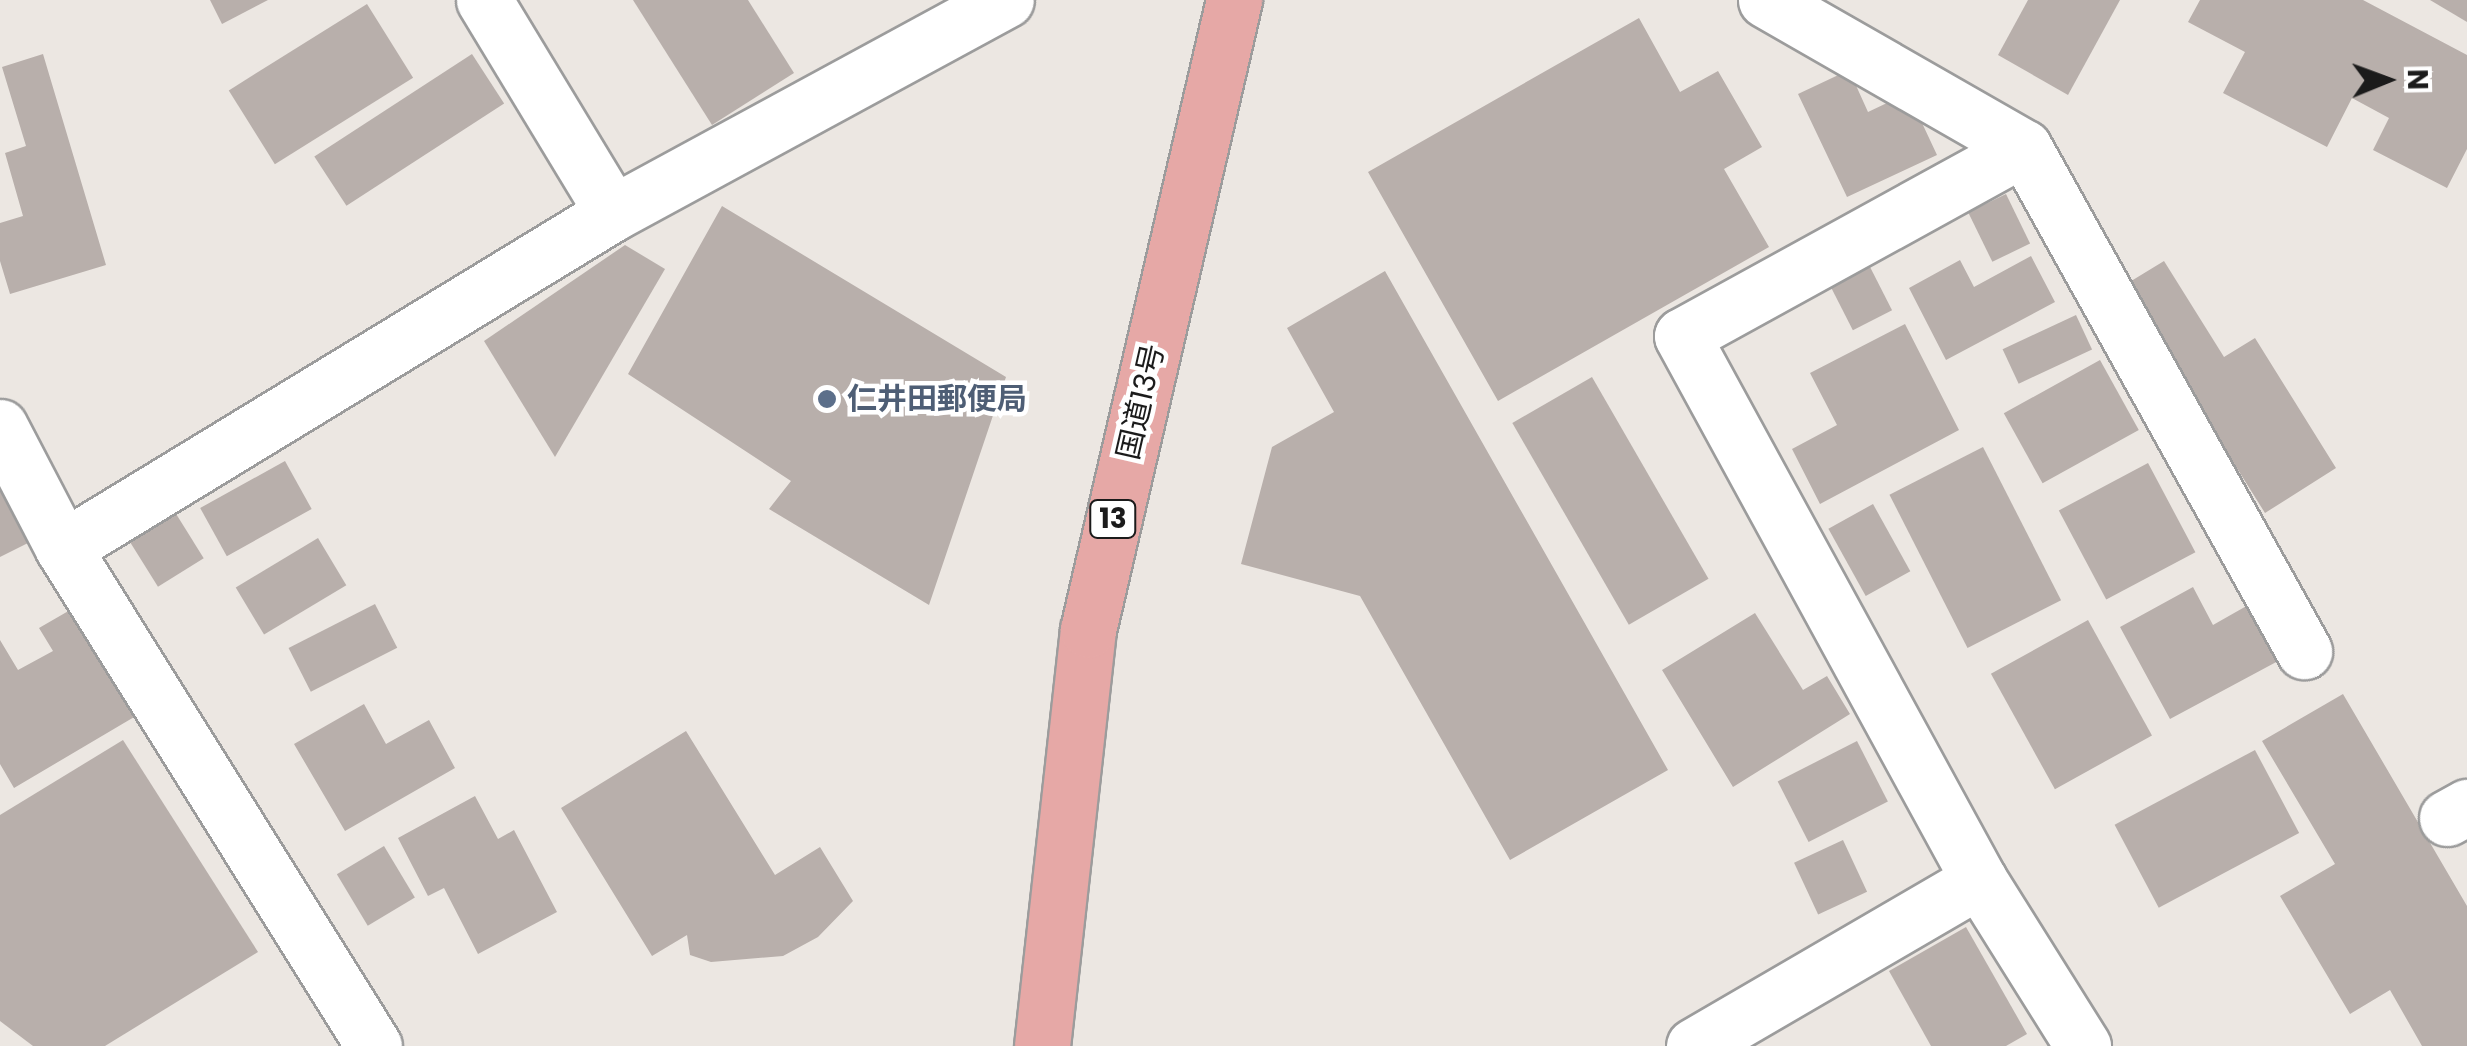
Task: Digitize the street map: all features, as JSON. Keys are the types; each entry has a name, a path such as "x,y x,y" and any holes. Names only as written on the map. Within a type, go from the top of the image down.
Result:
{"highway":[{"name":"国道13号","path":"1042,1046 1088,630 1234,0"}],"street":[{"path":"484,0 613,213"},
{"path":"64,548 613,213 1006,0"},
{"path":"1766,0 2024,148 2304,651"},
{"path":"2024,148 1682,336 1979,880 2083,1046"},
{"path":"0,427 64,548 374,1046"},
{"path":"1694,1046 1979,880"}],"building":[{"path":"210,0 268,0 222,24"},
{"path":"633,0 748,0 794,73 712,125"},
{"path":"2028,0 2120,0 2068,95 1998,55"},
{"path":"2200,0 2363,0 2467,55 2467,149 2447,188 2373,150 2389,118 2352,98 2327,147 2223,93 2245,52 2188,22"},
{"path":"2430,0 2467,0 2467,22"},
{"path":"367,4 413,78 275,164 229,90"},
{"path":"1639,18 1680,92 1718,71 1762,147 1724,169 1769,247 1498,401 1368,172"},
{"path":"43,54 106,265 10,294 0,261 0,223 23,216 5,153 26,146 2,67"},
{"path":"472,54 504,103 346,206 314,156"},
{"path":"1849,70 1868,112 1908,93 1937,155 1847,197 1798,94"},
{"path":"2006,194 2030,243 1992,262 1968,212"},
{"path":"722,206 1006,377 929,605 769,509 791,481 628,374"},
{"path":"625,245 665,269 555,457 484,341"},
{"path":"2031,256 2055,302 1946,360 1909,288 1960,260 1974,287"},
{"path":"2164,261 2224,357 2255,338 2336,468 2265,513 2123,286"},
{"path":"1868,263 1892,310 1853,330 1829,283"},
{"path":"1385,271 1668,770 1510,860 1360,596 1241,564 1272,447 1334,412 1287,328"},
{"path":"2076,315 2092,349 2019,384 2003,349"},
{"path":"1905,324 1959,430 1820,504 1792,449 1837,425 1810,373"},
{"path":"2100,360 2139,430 2043,483 2004,413"},
{"path":"1592,377 1708,579 1629,625 1512,423"},
{"path":"1983,447 2061,600 1968,648 1889,495"},
{"path":"285,461 312,509 227,556 200,508"},
{"path":"2148,463 2195,552 2106,600 2059,510"},
{"path":"0,490 28,543 0,557"},
{"path":"1873,504 1910,571 1866,596 1828,529"},
{"path":"173,509 204,558 158,587 127,538"},
{"path":"318,538 346,585 264,635 236,587"},
{"path":"2193,587 2213,625 2250,604 2280,660 2170,719 2120,627"},
{"path":"84,602 146,710 14,788 0,764 0,640 18,670 53,651 39,628"},
{"path":"375,604 397,648 311,692 289,648"},
{"path":"1755,613 1803,690 1827,676 1850,714 1733,787 1662,670"},
{"path":"2088,620 2152,735 2055,789 1991,674"},
{"path":"2343,694 2467,906 2467,1046 2422,1046 2390,990 2350,1014 2280,896 2335,864 2262,741"},
{"path":"364,704 386,744 429,720 455,768 345,831 294,744"},
{"path":"686,731 775,875 820,847 853,901 818,937 783,956 711,962 690,955 687,935 652,956 561,808"},
{"path":"123,740 258,952 105,1046 33,1046 0,1021 0,815"},
{"path":"1857,741 1888,802 1809,842 1778,781"},
{"path":"2255,750 2299,833 2159,908 2115,825"},
{"path":"475,796 498,839 514,830 557,912 478,954 444,888 428,896 398,838"},
{"path":"1843,840 1867,892 1818,914 1794,863"},
{"path":"384,846 415,897 368,926 337,874"},
{"path":"1966,927 2027,1034 2006,1046 1931,1046 1889,971"}],"place":[{"name":"仁井田郵便局","path":"827,399"}]}
